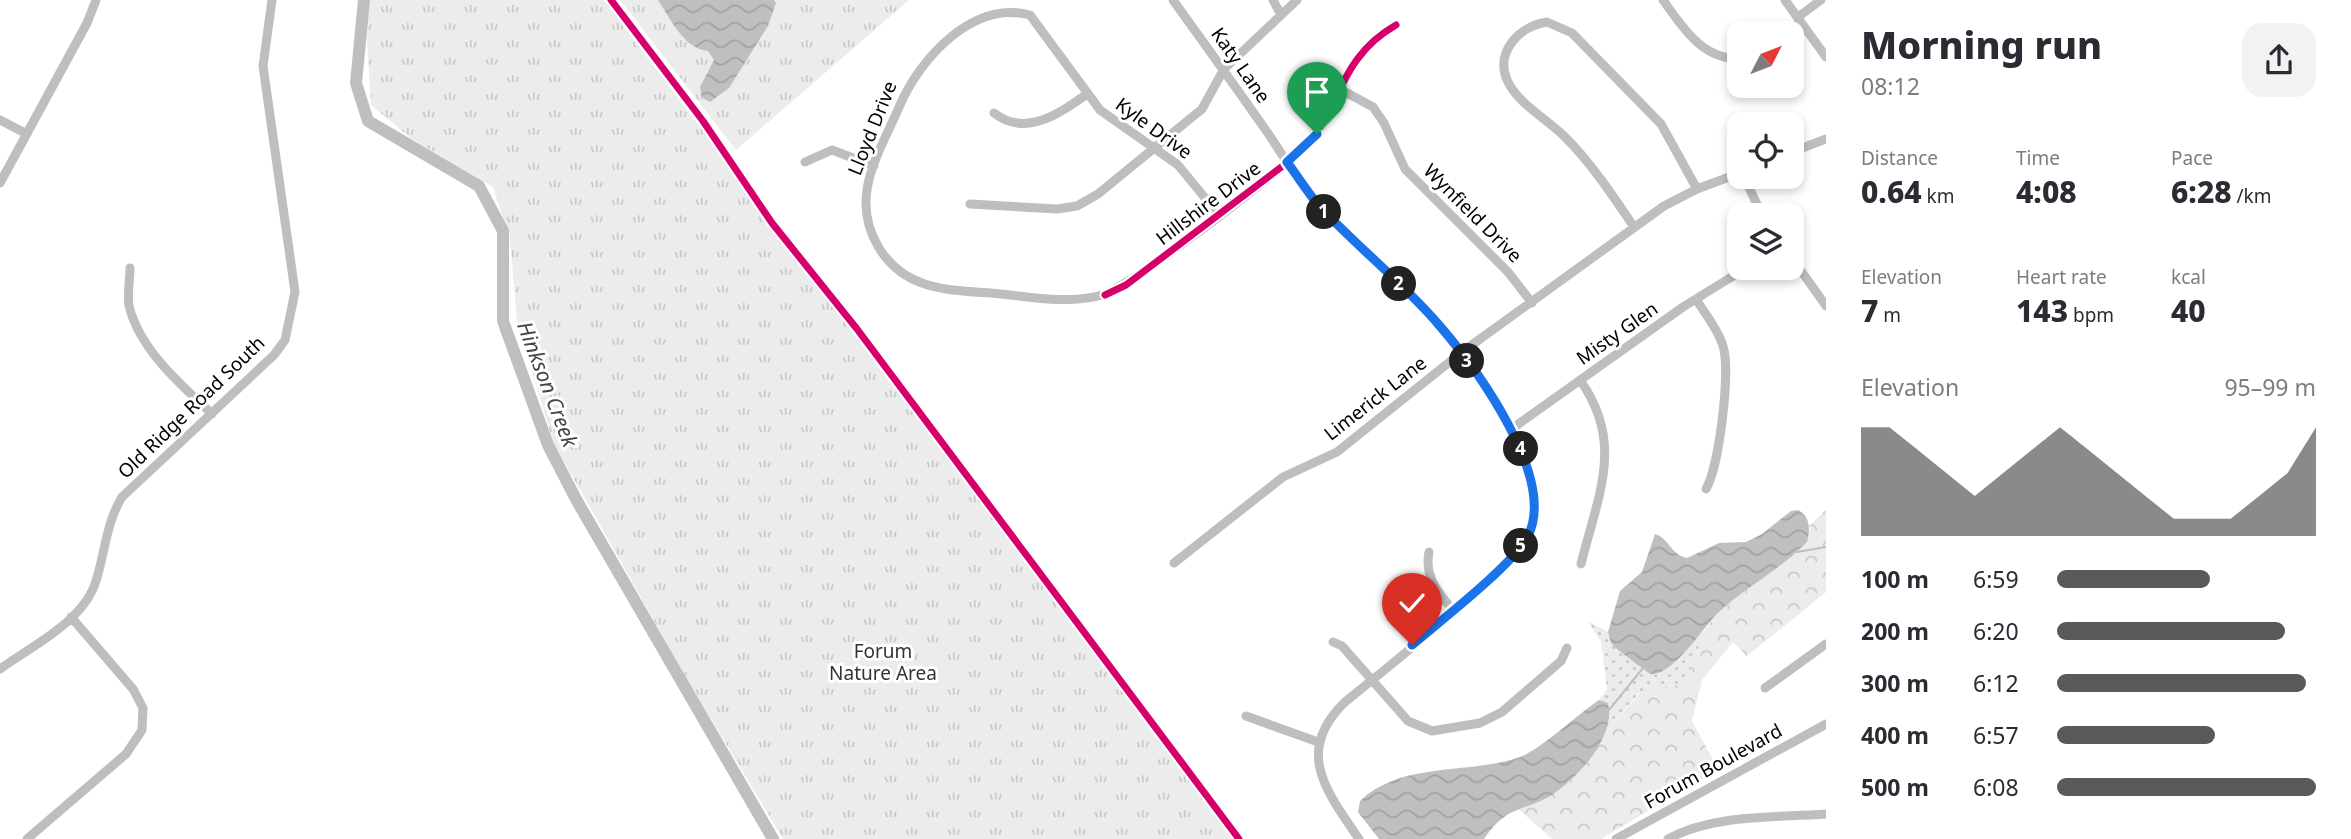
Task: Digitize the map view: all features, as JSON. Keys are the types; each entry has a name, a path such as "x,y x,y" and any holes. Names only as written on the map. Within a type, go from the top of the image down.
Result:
{"street":[{"path":"0,183 96,0"},
{"name":"Old Ridge Road South","path":"0,668 71,617 89,597 96,583 112,513 122,498 274,355 285,340 295,292 263,66 272,0"},
{"name":"Katy Lane","path":"1173,0 1319,206 1438,323 1462,352 1527,461 1534,484 1536,510 1527,539 1453,610 1330,717 1318,742"},
{"path":"1273,0 1281,15"},
{"path":"970,204 1057,209 1077,206 1098,194 1202,109 1224,69 1297,0"},
{"path":"1663,0 1686,33 1706,51 1727,59"},
{"path":"1785,0 1826,57"},
{"path":"1799,19 1821,0"},
{"name":"Lloyd Drive","path":"1015,6 994,5 979,10 931,50 914,74 864,193 868,227 880,250 898,272 915,282 937,289 1072,299 1105,295"},
{"name":"Kyle Drive","path":"1015,6 1040,26 1100,110 1188,174 1219,215"},
{"path":"1634,227 1597,173 1512,88 1504,64 1512,41 1522,31 1547,22 1572,33 1661,124 1697,189"},
{"name":"Hillshire Drive","path":"1105,295 1126,285 1287,162 1317,134 1338,88 1358,56 1396,25"},
{"name":"Wynfield Drive","path":"1338,88 1373,107 1384,122 1405,169 1508,272 1532,303"},
{"path":"995,113 1005,121 1044,122 1087,94"},
{"path":"0,120 27,134"},
{"path":"1804,147 1826,139"},
{"path":"805,162 832,150 874,166"},
{"name":"Limerick Lane","path":"1174,563 1283,477 1337,452 1462,352 1634,227 1697,189 1727,178"},
{"path":"130,268 129,306 143,337 170,372 212,414"},
{"path":"1804,275 1826,306"},
{"name":"Misty Glen","path":"1510,430 1727,280"},
{"path":"1696,299 1717,332 1726,358 1715,467 1706,489"},
{"path":"1580,380 1599,410 1606,444 1581,564"},
{"path":"1429,552 1426,566 1432,583 1453,610"},
{"path":"27,839 135,744 142,730 143,708 133,689 71,617"},
{"path":"1333,642 1342,646 1408,721 1432,731 1480,723 1502,712 1561,661 1567,648"},
{"path":"1765,688 1826,644"},
{"path":"1246,716 1318,742 1324,786 1359,839"},
{"name":"Forum Boulevard","path":"1616,839 1826,724"},
{"path":"1668,839 1700,825 1826,814"}],"green space":[{"name":"Forum Nature Area","path":"368,0 604,0 1238,839 783,839 687,679 553,442 517,320 510,240 493,187 412,139 371,105 366,25"},
{"path":"620,0 909,0 736,150"},
{"path":"1826,510 1826,592 1747,656 1733,642 1702,680 1692,721 1718,769 1601,839 1552,839 1518,809 1559,790 1594,752 1606,732 1640,693 1648,694 1655,688 1685,684 1705,630 1717,614 1810,530 1809,526"},
{"path":"1588,621 1608,632 1618,650 1654,675 1670,666 1705,630 1685,684 1655,688 1648,694 1639,693 1606,732 1608,703 1599,700 1607,689 1601,642"}],"water":[{"path":"658,0 774,0 776,3 768,26 729,88 710,102 702,97 700,87 714,60 708,51 699,49 685,39"},
{"path":"1798,510 1807,520 1807,542 1717,614 1668,668 1650,674 1611,643 1608,632 1620,591 1642,572 1655,534 1664,539 1677,554 1687,558 1719,543 1746,542 1762,534 1791,511"},
{"path":"1599,700 1608,703 1607,727 1596,751 1587,762 1569,781 1549,796 1503,818 1484,839 1379,839 1358,812 1360,801 1377,788 1395,780 1415,774 1500,762 1529,753"}],"waterway":[{"name":"Hinkson Creek","path":"364,0 356,83 368,121 479,186 503,231 503,321 548,445 577,501 773,839"},
{"path":"1797,552 1826,547"},
{"path":"1609,710 1643,668"}],"cycle path":[{"path":"611,0 703,121 772,223 857,329 1239,839"},
{"path":"1105,295 1126,285 1305,149 1363,52 1396,25"}],"route":[{"path":"1317,134 1305,149 1287,162 1319,206 1438,323 1462,352 1527,461 1534,484 1536,510 1527,539 1480,586 1412,645"}]}
